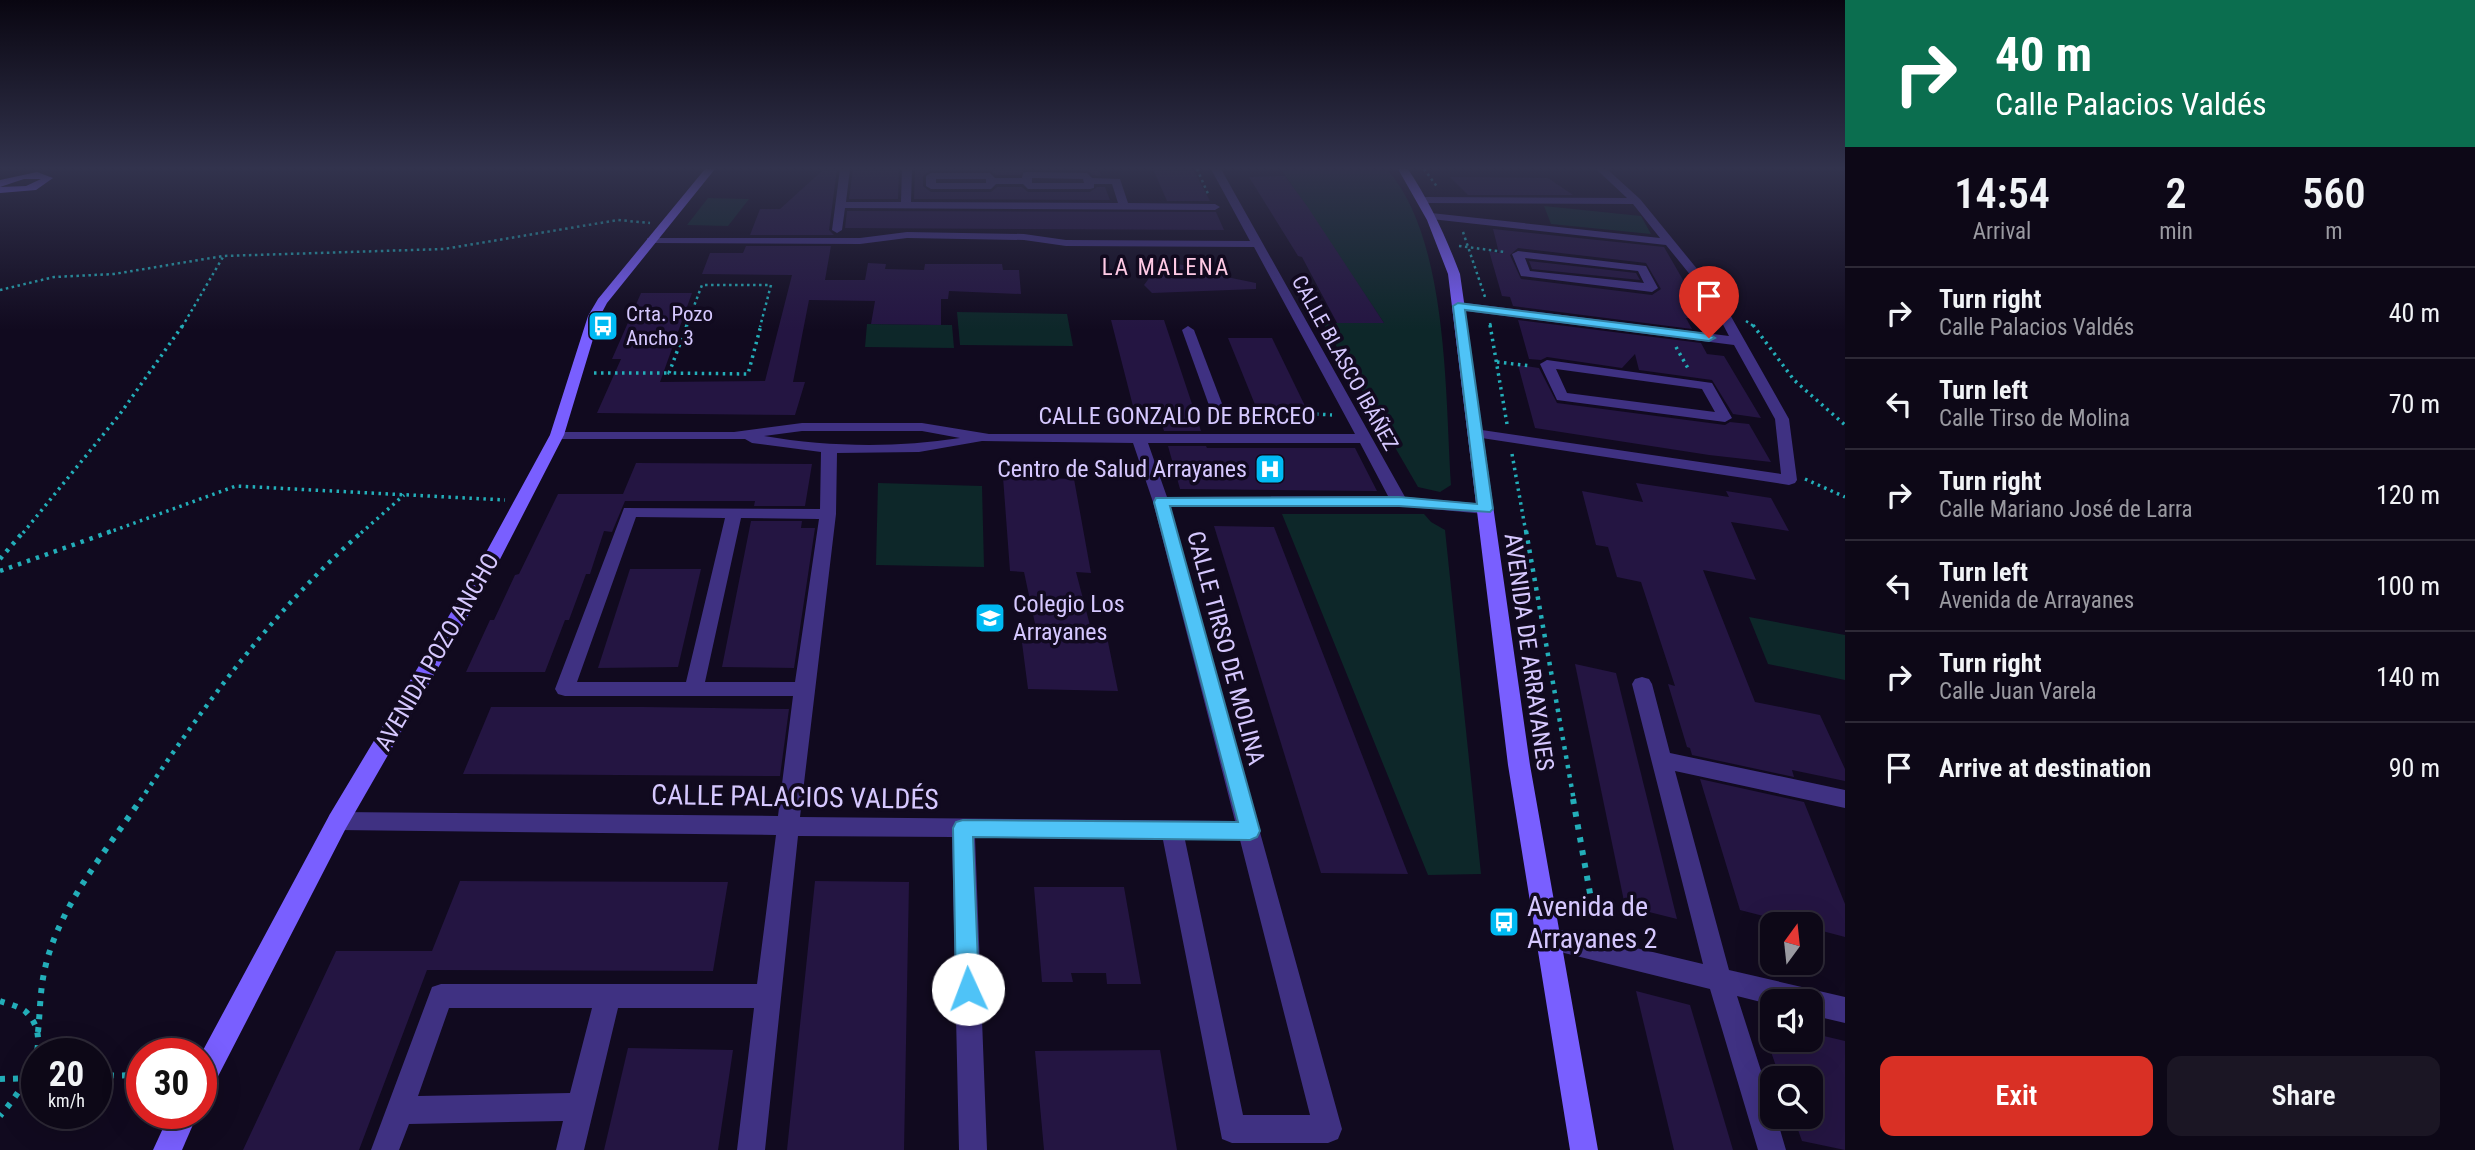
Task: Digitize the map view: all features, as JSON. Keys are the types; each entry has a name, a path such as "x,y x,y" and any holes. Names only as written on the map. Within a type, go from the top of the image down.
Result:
{"street":[{"path":"837,230 838,223"},
{"path":"1018,223 1022,239"},
{"name":"CALLE BLASCO IBÁÑEZ","path":"1245,223 1399,501"},
{"name":"AVENIDA DE ARRAYANES","path":"1435,223 1454,274 1519,765 1584,1150"},
{"path":"1476,223 1634,253"},
{"path":"1475,433 1790,480 1782,419 1736,341 1714,297 1654,223"},
{"name":"AVENIDA POZO ANCHO","path":"217,1050 338,821 486,569 557,435 594,316 615,284 664,224"},
{"path":"651,240 906,242 1022,239 1066,243 1257,244"},
{"path":"1634,253 1652,288 1525,274 1518,254 1634,253 1670,242"},
{"path":"1458,306 1736,341"},
{"path":"1188,330 1222,422"},
{"path":"1547,364 1707,386 1725,418 1562,397 1549,368 1547,364"},
{"path":"800,448 814,443 816,434 802,427"},
{"name":"CALLE GONZALO DE BERCEO","path":"557,435 734,436 802,427 922,427 989,438 1365,439"},
{"path":"921,449 905,442 905,433 922,427"},
{"name":"CALLE GONZALO DE BERCEO","path":"734,436 800,448 921,449 989,438"},
{"name":"CALLE TIRSO DE MOLINA","path":"1139,439 1161,502 1328,1129 1232,1129 1172,830"},
{"path":"751,1150 804,689 828,514 829,448"},
{"path":"1161,502 1399,501 1485,509"},
{"path":"804,689 565,689 630,512 828,514"},
{"path":"694,689 734,513"},
{"path":"1642,684 1719,979 1772,1150"},
{"path":"1661,759 1845,799"},
{"name":"CALLE PALACIOS VALDÉS","path":"338,821 1250,831"},
{"path":"963,828 973,1150"},
{"path":"1548,938 1760,989"},
{"path":"570,1150 608,995"},
{"path":"384,1150 441,996 769,996"},
{"path":"1823,1005 1845,1010"},
{"path":"399,1110 580,1107"},
{"path":"167,1150 177,1129"}],"path":[{"path":"0,290 54,277 114,274 223,256 444,249 602,223"},
{"path":"649,223 664,224"},
{"path":"1459,223 1470,247 1487,310 1593,910"},
{"path":"1444,244 1518,254"},
{"path":"0,559 120,415 202,295 223,256"},
{"path":"594,373 748,374 771,285 702,285 669,373"},
{"path":"1721,311 1757,327 1780,363 1807,394 1845,425"},
{"path":"1497,362 1549,368"},
{"path":"1789,472 1845,497"},
{"path":"0,571 236,486 522,501"},
{"path":"37,1038 44,972 55,937 72,902 196,717 277,617 355,538 404,495"},
{"path":"0,1001 25,1011 38,1032"},
{"path":"0,1079 21,1078"},
{"path":"0,1116 14,1100 21,1086"}],"green space":[{"path":"689,223 731,223 728,226 687,225"},
{"path":"1317,223 1417,223 1433,276 1444,364 1451,485 1440,492 1418,487 1323,323 1384,323"},
{"path":"1645,223 1651,234 1551,224"},
{"path":"957,312 1067,314 1073,346 960,345"},
{"path":"867,324 952,325 954,348 865,347"},
{"path":"878,483 982,486 984,567 876,565"},
{"path":"1282,514 1424,514 1431,522 1445,530 1481,874 1428,875"},
{"path":"1749,617 1845,635 1845,680 1768,664"}],"building":[{"path":"755,223 830,223 829,230 834,235 750,235"},
{"path":"846,223 1221,223 1224,230 845,228"},
{"path":"1277,223 1318,223 1384,323 1337,323 1302,257 1298,256"},
{"path":"1493,229 1664,247 1701,311 1689,310 1694,318 1686,318 1692,329 1513,306 1510,297 1502,296 1489,251 1499,253","holes":["1518,248 1646,263 1661,289 1652,295 1521,279 1510,255"]},
{"path":"746,246 831,246 825,280 865,280 868,263 886,264 885,269 924,270 925,264 1002,264 1003,270 1019,270 1021,294 949,291 948,299 941,299 941,325 871,324 875,301 809,300 793,382 805,382 795,415 597,413 621,359 612,359 641,293 692,293 660,382 765,381 792,275 702,274 710,253 743,253"},
{"path":"1162,261 1256,283 1256,289 1152,293 1144,285"},
{"path":"1529,261 1636,273 1640,280 1532,269"},
{"path":"1111,320 1164,320 1201,431 1164,431 1160,418 1136,418"},
{"path":"1518,320 1701,343 1707,354 1724,356 1761,418 1733,414 1712,380 1639,370 1635,354 1622,368 1547,357 1541,360 1529,359"},
{"path":"1228,338 1272,338 1307,410 1258,412"},
{"path":"1518,365 1539,368 1557,403 1725,425 1730,422 1749,424 1771,462 1535,428"},
{"name":"Centro de Salud Arrayanes","path":"1168,446 1355,448 1377,491 1180,489"},
{"path":"636,463 812,464 805,506 754,506 755,501 625,501 612,532 604,531 590,574 586,574 545,672 466,672 490,620 494,620 515,575 519,574 558,494 623,494"},
{"path":"1003,477 1074,479 1091,573 1076,572 1092,633 1106,632 1118,691 1028,689 1021,635 1037,633 1024,572 1010,571"},
{"path":"1636,483 1729,497 1726,491 1771,498 1789,531 1731,522 1756,580 1703,570 1755,702 1820,715 1845,769 1845,781 1792,770 1794,777 1692,755 1687,747 1668,684 1675,686 1641,582 1617,577 1608,547 1596,545 1582,491 1643,502"},
{"path":"751,521 802,521 801,528 815,528 794,668 722,667"},
{"path":"1214,526 1274,527 1408,874 1321,873"},
{"path":"630,569 701,569 678,667 598,668"},
{"path":"1575,664 1616,673 1677,919 1625,906"},
{"path":"491,707 789,709 780,776 463,774"},
{"path":"1700,779 1804,802 1845,904 1845,937 1824,931 1824,912 1760,912 1760,915 1740,910"},
{"path":"460,881 728,882 713,971 427,970 359,1150 243,1150 336,951 432,951"},
{"path":"815,881 909,882 904,1150 787,1150"},
{"path":"1034,887 1124,887 1141,984 1107,984 1106,973 1071,973 1073,982 1042,982"},
{"path":"1636,991 1690,1005 1733,1150 1674,1150"},
{"path":"1823,1036 1845,1041 1845,1150 1802,1141 1798,1129 1823,1129 1823,1066 1776,1066 1771,1052 1823,1052"},
{"path":"628,1048 733,1050 718,1150 604,1150"},
{"path":"1160,1050 1177,1150 1044,1150 1035,1051"}],"place":[{"name":"Crta. Pozo Ancho 3","path":"603,326"},
{"name":"Centro de Salud Arrayanes","path":"1270,469"},
{"name":"Colegio Los Arrayanes","path":"990,618"},
{"name":"Avenida de Arrayanes 2","path":"1504,922"}],"district":[{"name":"LA MALENA","path":"1166,267"}],"route":[{"path":"968,989 963,828 1250,831 1161,502 1399,501 1485,509 1458,306 1709,338"}]}
